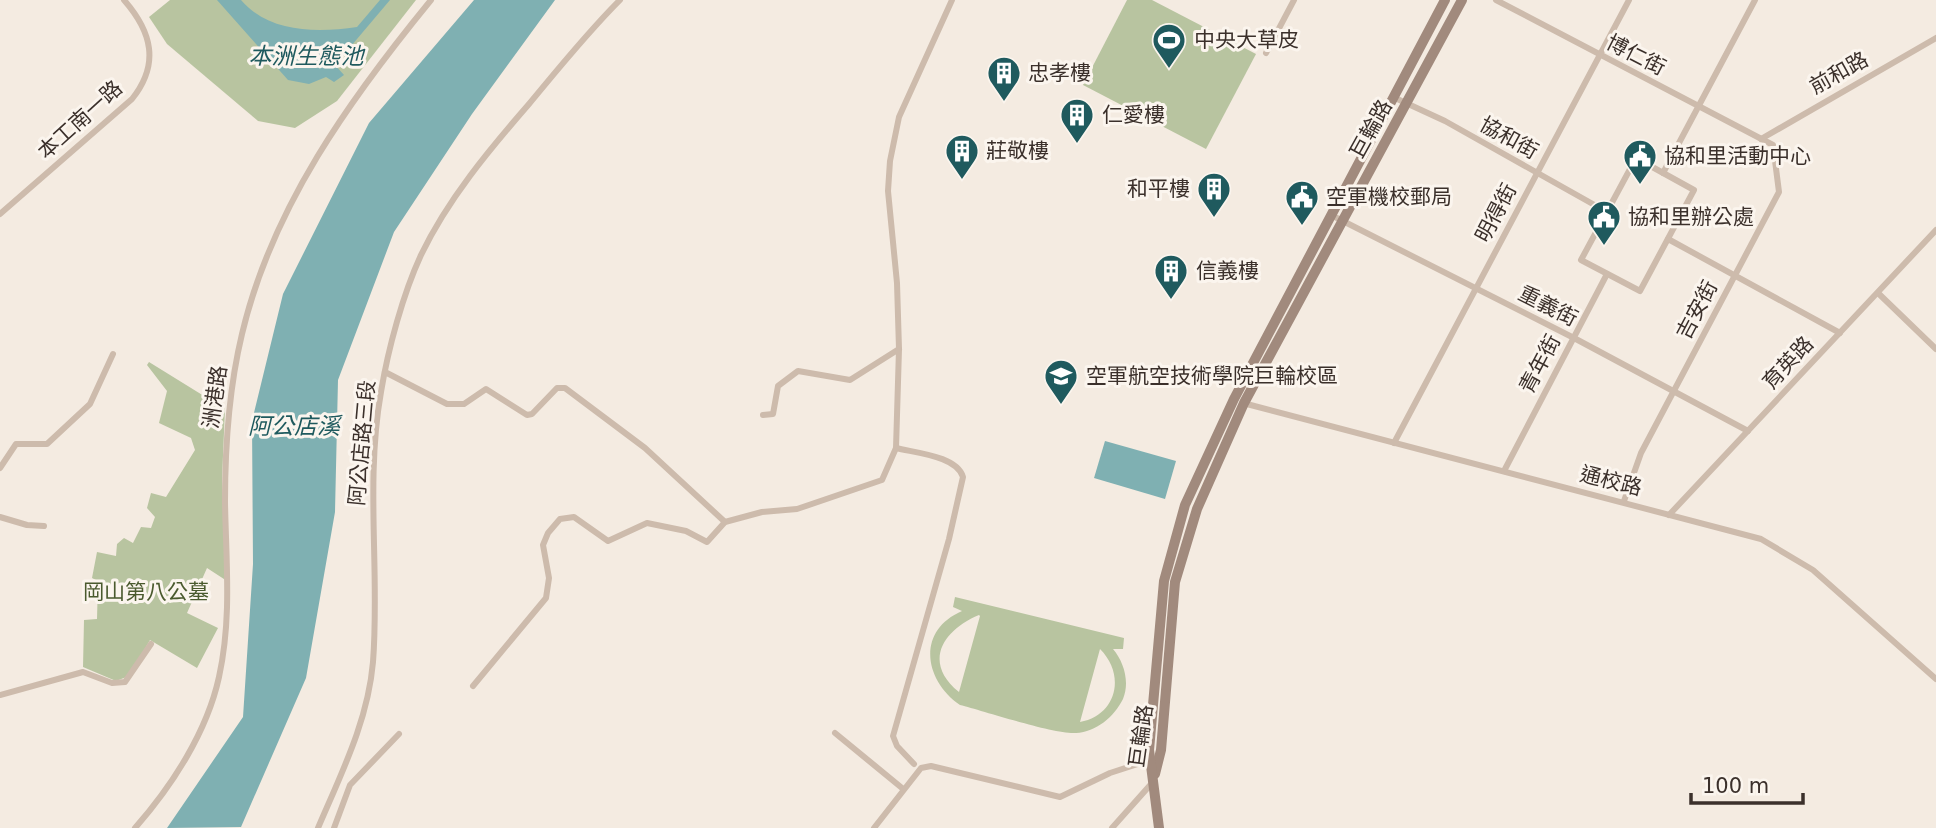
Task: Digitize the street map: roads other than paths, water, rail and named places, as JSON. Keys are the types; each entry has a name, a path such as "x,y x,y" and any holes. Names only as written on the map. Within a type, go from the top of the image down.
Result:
{"street":[{"name":"本工南一路","path":"0,214 132,99 142,87 149,66 148,36 141,20 124,0"},
{"name":"洲港路","path":"135,828 155,805 186,759 219,678 230,594 225,504 226,440 241,337 251,298 299,185 347,111 431,0"},
{"name":"阿公店路三段","path":"318,828 360,729 373,663 373,480 380,393 421,255 457,194 497,141 586,35 620,0"},
{"path":"473,686 546,598 550,578 543,545 548,533 560,519 574,517 608,541 647,523 686,531 707,542 725,522 762,512 797,509 882,480 896,448 899,349 897,283 888,191 890,161 899,117 952,0"},
{"path":"1266,53 1294,0"},
{"name":"巨輪路","path":"1153,782 1175,582 1197,509 1239,401 1331,215 1445,0"},
{"name":"巨輪路","path":"1239,401 1344,220 1462,0"},
{"name":"博仁街","path":"1496,0 1761,139"},
{"name":"明得街","path":"1394,443 1629,0"},
{"path":"1663,173 1755,0"},
{"name":"前和路","path":"1761,139 1936,38"},
{"name":"協和街","path":"1393,97 1445,121 1607,212"},
{"name":"吉安街","path":"1624,501 1641,453 1779,192 1773,145 1761,139"},
{"path":"1636,158 1663,173 1695,190 1640,291 1581,260 1636,158"},
{"name":"重義街","path":"1331,215 1574,338 1748,431"},
{"name":"育英路","path":"1669,515 1936,230"},
{"path":"1668,239 1840,333"},
{"name":"青年街","path":"1504,471 1607,274"},
{"path":"1878,293 1933,346 1936,337"},
{"path":"762,415 773,414 778,386 798,371 850,380 899,349"},
{"path":"0,468 16,444 47,444 87,409 113,354"},
{"path":"385,372 447,404 464,404 486,389 527,415 532,414 557,388 565,388 645,448 725,522"},
{"name":"通校路","path":"1239,401 1761,539 1813,570 1936,679"},
{"path":"896,448 952,463 961,470 963,477 949,539 894,736 897,746 914,764"},
{"path":"0,517 27,525 44,526"},
{"path":"0,695 83,672 112,683 125,682 151,644"},
{"path":"835,733 902,788"},
{"path":"334,828 350,785 399,734"},
{"path":"874,828 902,788 920,768 931,766 1060,797 1111,773 1155,759"},
{"path":"1112,828 1153,782"},
{"path":"1153,782 1159,828"}],"water":[{"name":"本洲生態池","path":"217,0 241,0 252,11 279,25 326,30 357,27 380,0 390,0 335,65 344,75 334,82 326,77 309,84 288,80"},
{"name":"阿公店溪","path":"474,0 555,0 472,114 394,232 338,380 335,512 306,678 241,827 167,828 243,717 253,564 252,421 283,294 369,123"},
{"path":"1105,441 1176,461 1165,499 1094,478"}],"place":[{"name":"中央大草皮","path":"1169,70"},
{"name":"忠孝樓","path":"1004,103"},
{"name":"仁愛樓","path":"1077,145"},
{"name":"莊敬樓","path":"962,181"},
{"name":"協和里活動中心","path":"1640,186"},
{"name":"和平樓","path":"1214,219"},
{"name":"空軍機校郵局","path":"1302,227"},
{"name":"協和里辦公處","path":"1604,247"},
{"name":"信義樓","path":"1171,301"},
{"name":"空軍航空技術學院巨輪校區","path":"1061,406"}],"park label":[{"name":"岡山第八公墓","path":"146,592"}]}
